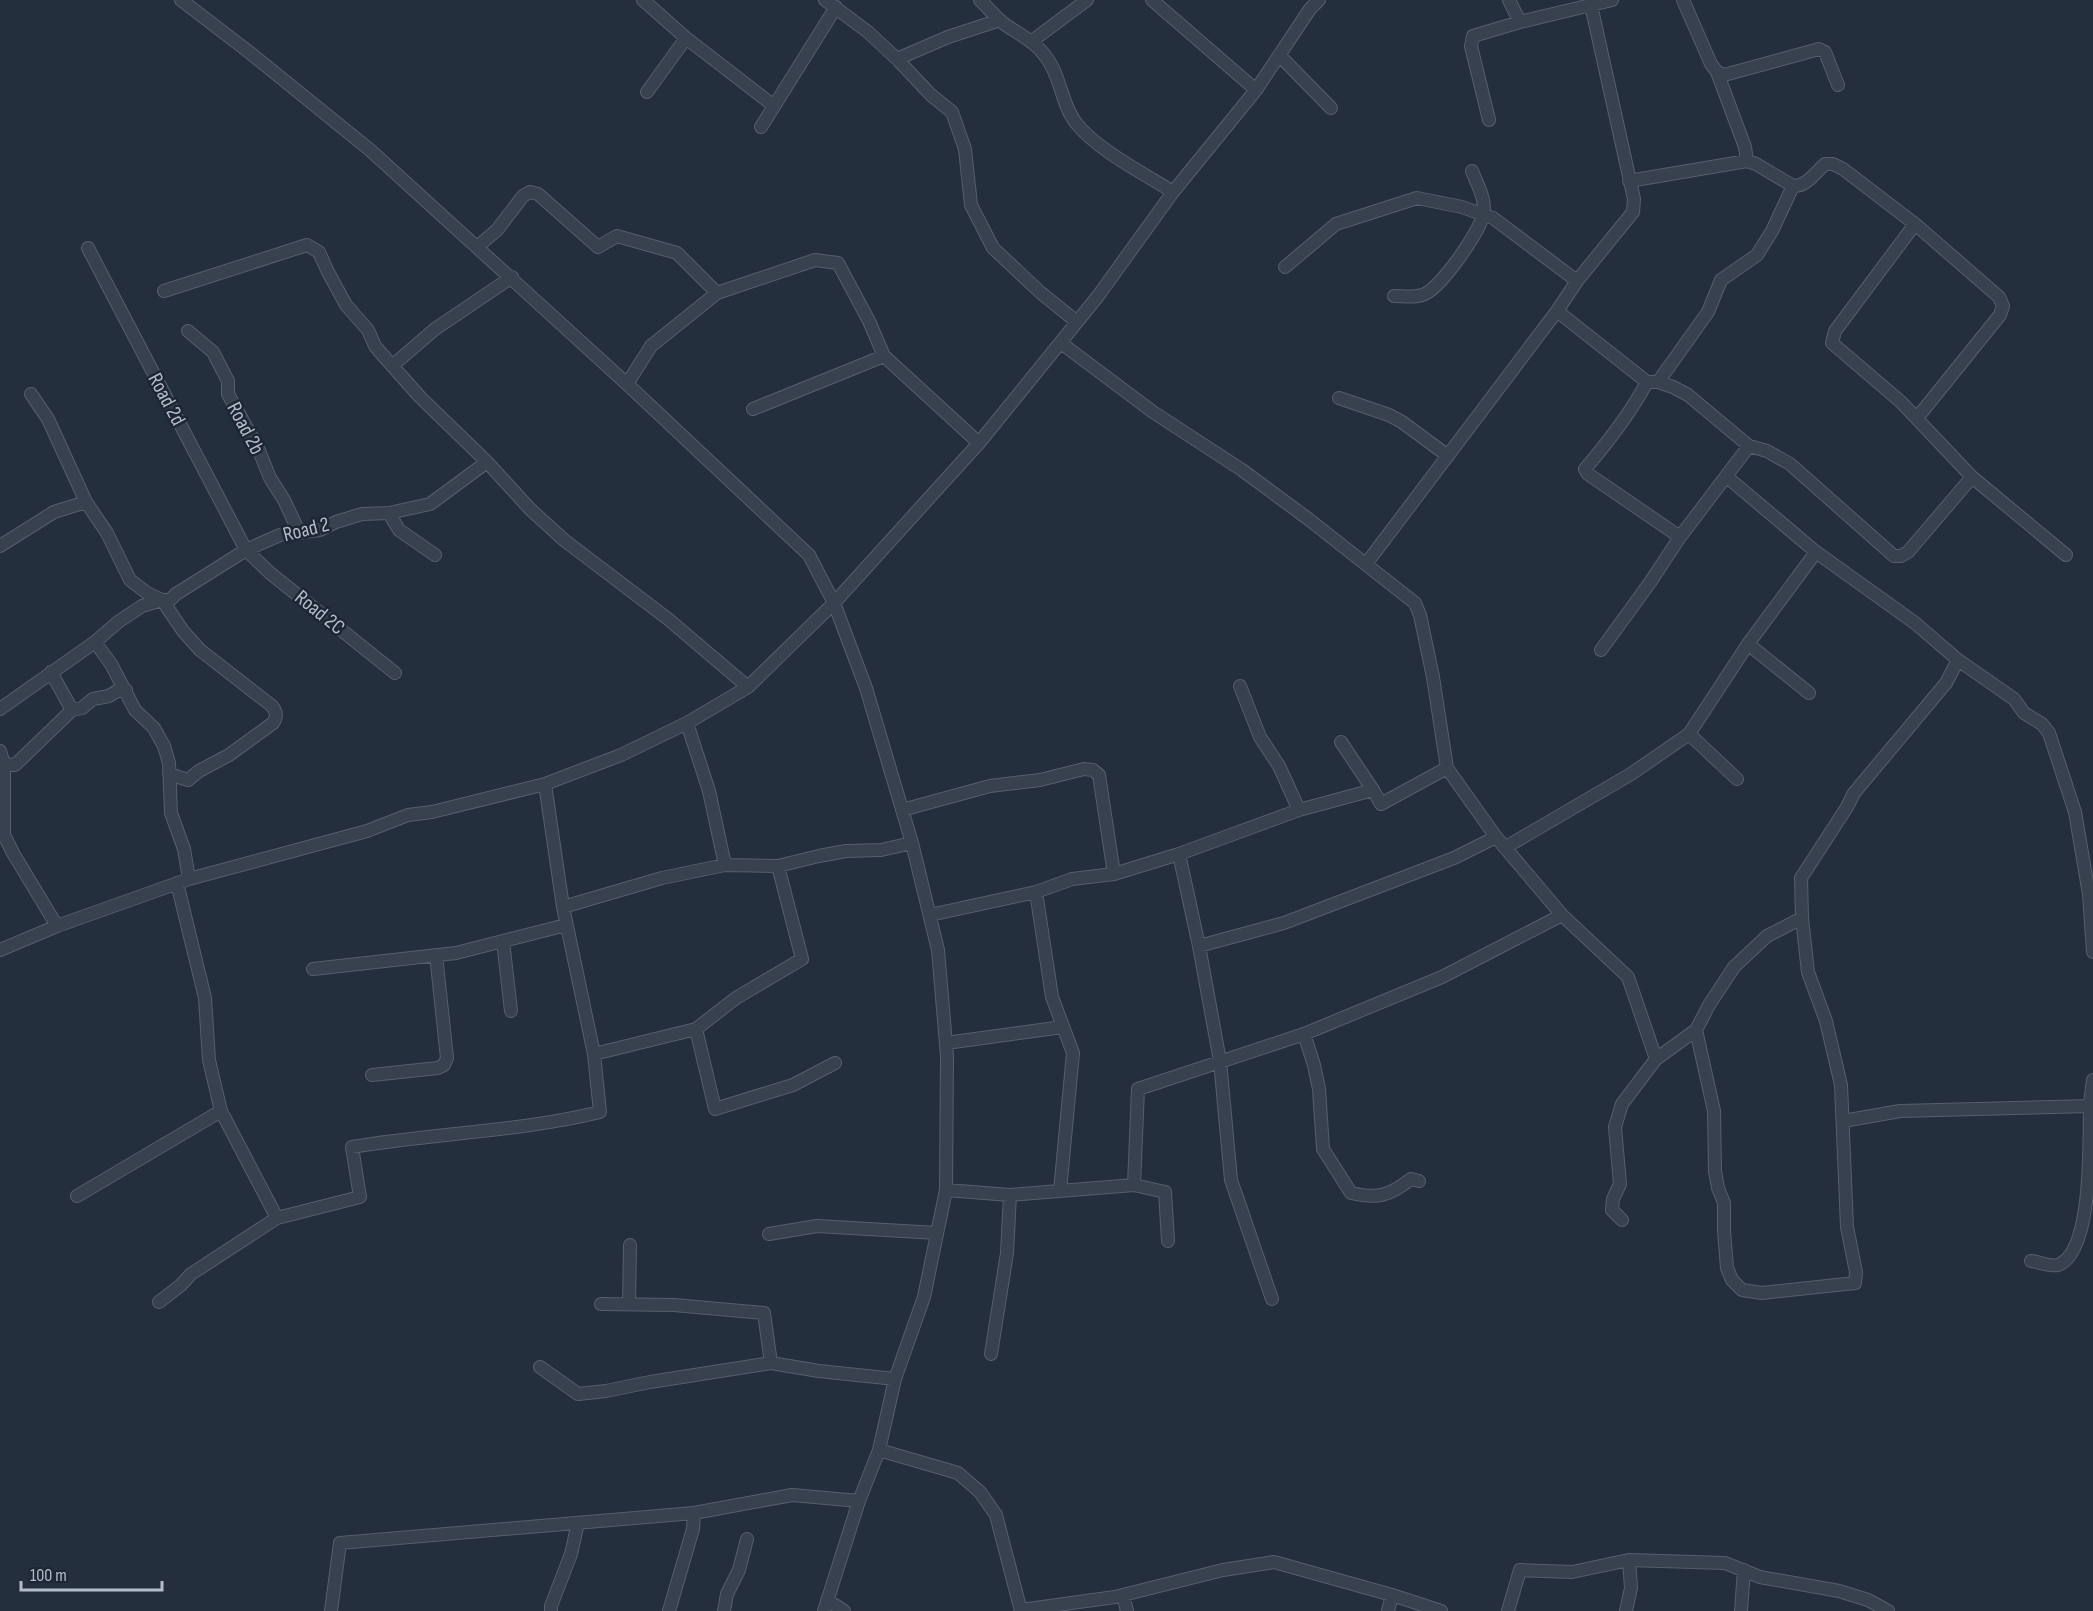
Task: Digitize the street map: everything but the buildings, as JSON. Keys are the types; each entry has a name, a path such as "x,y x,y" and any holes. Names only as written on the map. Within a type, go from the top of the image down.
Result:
{"street":[{"path":"180,0 249,52 370,150 512,277 809,555 834,603 866,688 912,843 938,950 946,1043 946,1190 924,1297 895,1378 879,1450 859,1501 825,1606 844,1611"},
{"path":"643,0 686,38 774,106"},
{"path":"825,0 868,32 931,95 952,112 965,149 971,205 993,248 1041,293 1077,322"},
{"path":"980,0 1000,20 1032,41 1053,68 1068,108 1075,122 1084,131 1105,148 1173,192"},
{"path":"1032,41 1087,0"},
{"path":"1152,0 1256,90"},
{"path":"0,950 57,926 183,881 367,831 408,815 432,812 545,784 621,755 687,723 748,687 834,603 979,443 1098,296 1173,192 1256,90 1310,9 1319,0"},
{"path":"1509,0 1520,22"},
{"path":"1489,120 1471,39 1476,34 1612,0"},
{"path":"1683,0 1711,64 1717,72 1745,147 1747,161"},
{"path":"1366,564 1557,311 1577,281 1633,212 1634,199 1591,5"},
{"path":"761,127 836,7"},
{"path":"897,59 948,37 1000,20"},
{"path":"647,92 686,38"},
{"path":"1717,72 1724,75 1819,50 1826,52 1838,84"},
{"path":"1280,56 1331,108"},
{"path":"1629,181 1747,161 1792,186 1803,184 1825,164 1833,164 1843,168 1915,224 1999,297 2003,306 2000,315 1917,418"},
{"path":"1394,296 1422,295 1433,288 1465,250 1484,215 1483,198 1472,171"},
{"path":"1680,537 1586,472 1586,469 1708,312 1721,280 1757,255 1772,231 1792,186"},
{"path":"477,247 497,230 523,196 534,193 538,194 598,247 617,236 677,253 717,293"},
{"path":"1285,267 1336,224 1417,198 1462,207 1492,218 1577,281"},
{"path":"1915,224 1835,331 1832,343 1917,418 1972,477 2066,555"},
{"path":"165,291 307,245 319,252 346,305 369,330 375,346 420,397 487,462 530,509 564,540 668,619 748,687"},
{"name":"Road 2d","path":"88,248 246,550"},
{"path":"627,384 651,346 717,293 815,260 838,262 869,321 884,356 979,443"},
{"path":"392,366 435,329 512,277"},
{"path":"1557,311 1653,382 1673,387 1688,395 1749,446 1767,451 1790,464 1894,556 1901,556 1908,552 1972,477"},
{"name":"Road 2b","path":"188,331 213,352 228,381 228,394 258,448 270,478 285,500 299,532"},
{"path":"1061,343 1153,412 1242,470 1415,603 1420,615 1433,677 1447,768 1496,837 1562,915 1628,977 1656,1059"},
{"path":"753,409 884,356"},
{"path":"31,394 48,419 86,502 107,533 130,580 147,593 162,600 183,631 200,650 272,706 276,718 273,723 229,755 199,771 188,780 169,774"},
{"path":"1339,398 1396,418 1448,456"},
{"path":"1601,650 1680,537 1749,446"},
{"name":"Road 2","path":"0,709 142,606 170,600 246,550 280,535 321,530 336,522 362,514 389,513 430,504 487,462"},
{"path":"1726,477 1816,552 1915,623 1958,660 2014,699 2024,713 2042,724 2049,733 2075,812 2091,894 2093,952"},
{"path":"0,546 54,512 86,502"},
{"path":"389,513 399,530 435,555"},
{"name":"Road 2C","path":"246,550 270,573 395,673"},
{"path":"1506,847 1631,774 1689,734 1748,644 1816,552"},
{"path":"95,642 126,690 139,716 159,735 169,763 171,813 184,849 183,881 205,998 209,1060 221,1111 277,1218"},
{"path":"1748,644 1809,693"},
{"path":"1696,1030 1714,1111 1715,1171 1724,1203 1727,1268 1732,1280 1742,1290 1762,1293 1855,1283 1856,1272 1847,1227 1840,1085 1826,1021 1808,972 1802,918 1801,878 1854,793 1946,683 1958,660"},
{"path":"51,672 72,710"},
{"path":"1240,686 1260,737 1279,765 1299,810"},
{"path":"4,764 15,765 72,710 82,708 93,699 126,690"},
{"path":"687,723 709,791 725,865"},
{"path":"1689,734 1737,779"},
{"path":"1341,742 1381,804 1447,768"},
{"path":"0,751 4,764 1,808 4,834 57,926"},
{"path":"902,810 990,786 1040,780 1084,769 1093,770 1099,776 1114,874"},
{"path":"159,1302 191,1274 277,1218 360,1197 352,1148 391,1140 474,1133 559,1122 600,1113 594,1054 566,925 545,784"},
{"path":"930,915 1036,891 1072,879 1114,874 1179,854 1299,810 1373,790"},
{"path":"1199,946 1284,923 1454,858 1496,837"},
{"path":"563,907 662,878 725,865 778,866 846,851 881,850 912,843"},
{"path":"1179,854 1220,1061 1231,1180 1272,1299"},
{"path":"594,1054 696,1029 736,998 802,959 778,866"},
{"path":"1036,891 1052,997 1073,1053 1060,1191"},
{"path":"1134,1185 1138,1089 1304,1034 1442,977 1562,915"},
{"path":"1622,1220 1612,1210 1613,1199 1620,1184 1615,1127 1622,1104 1656,1059 1696,1030 1734,967 1767,936 1802,918"},
{"path":"313,969 456,953 566,925"},
{"path":"503,941 511,1011"},
{"path":"372,1075 438,1068 444,1065 447,1058 436,955"},
{"path":"946,1043 1063,1027"},
{"path":"696,1029 715,1109 793,1085 835,1063"},
{"path":"1304,1034 1319,1089 1323,1149 1351,1193 1369,1197 1382,1196 1393,1192 1411,1179 1419,1181"},
{"path":"2031,1261 2056,1266 2067,1261 2080,1248 2087,1225 2092,1185 2090,1107 2093,1080"},
{"path":"1842,1121 1900,1112 2090,1107"},
{"path":"77,1196 221,1111"},
{"path":"946,1190 1010,1195 1134,1185 1165,1192 1168,1241"},
{"path":"991,1354 1007,1253 1010,1195"},
{"path":"769,1234 817,1226 937,1233"},
{"path":"629,1305 630,1245"},
{"path":"601,1304 674,1305 765,1313 771,1363"},
{"path":"540,1367 578,1394 771,1363 819,1371 895,1378"},
{"path":"879,1450 957,1473 980,1492 996,1515 1021,1611 1123,1595 1223,1570 1274,1562 1441,1611"},
{"path":"331,1611 340,1543 694,1513 792,1495 859,1501"},
{"path":"669,1611 693,1529 694,1513"},
{"path":"551,1611 571,1554 578,1523"},
{"path":"724,1611 728,1594 740,1570 747,1539"},
{"path":"1626,1611 1631,1588 1629,1560"},
{"path":"1508,1611 1520,1570 1572,1572 1629,1560 1725,1563 1760,1577 1839,1591 1868,1600 1888,1611"},
{"path":"1741,1611 1744,1570"},
{"path":"1123,1595 1127,1611"},
{"path":"1388,1611 1392,1595"}]}
